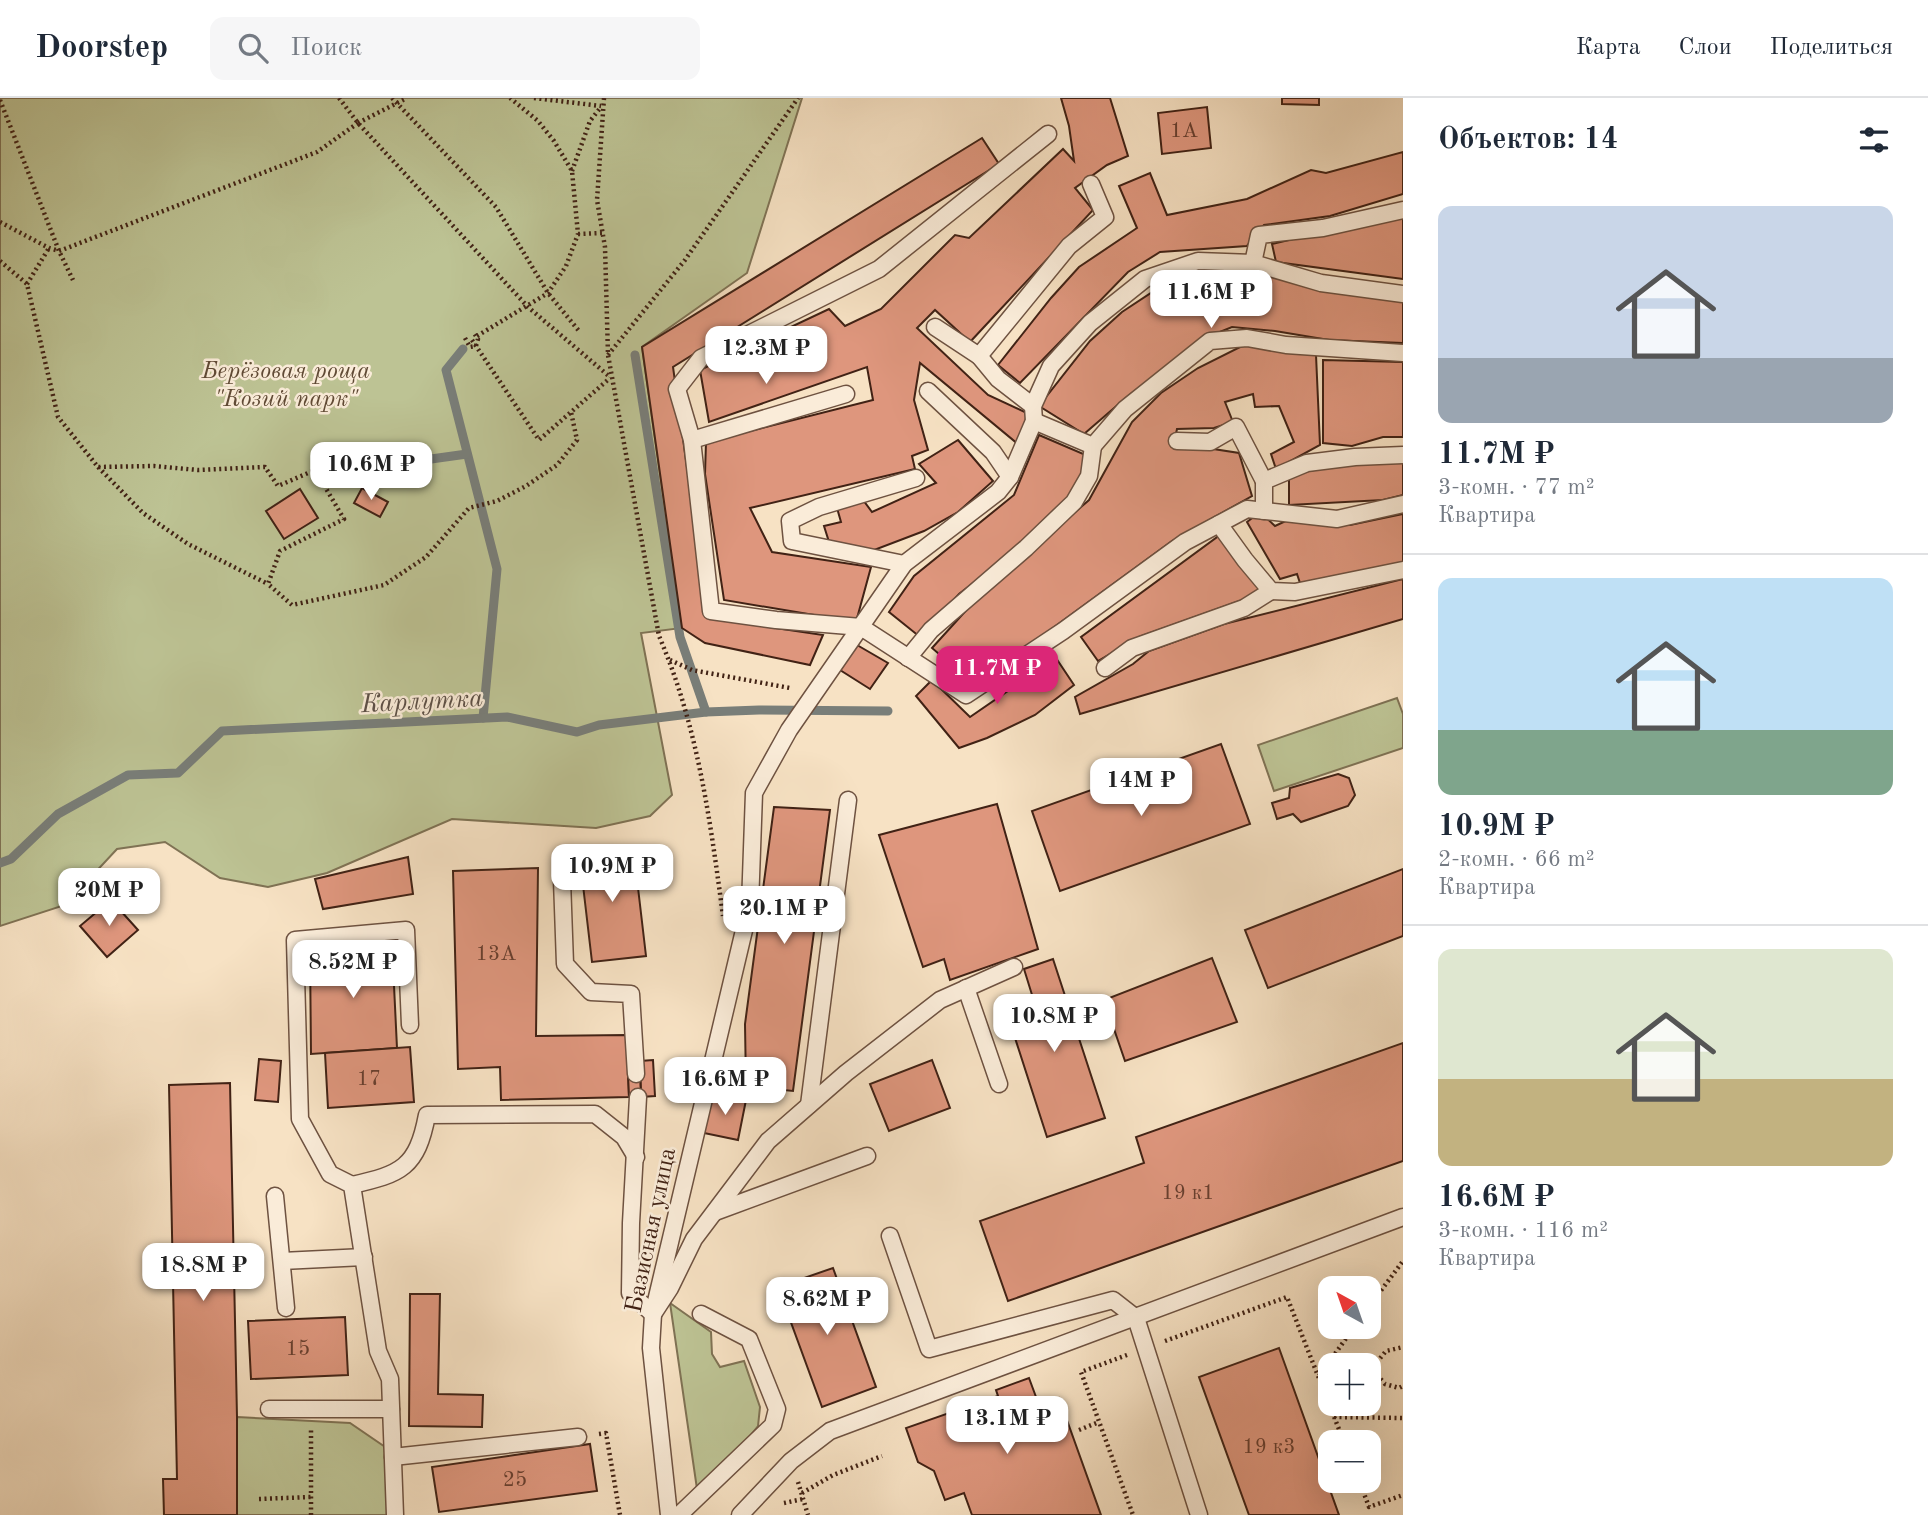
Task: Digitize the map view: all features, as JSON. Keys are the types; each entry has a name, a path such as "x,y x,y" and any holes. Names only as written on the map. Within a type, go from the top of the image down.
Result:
{"lane":[{"path":"1048,134 879,269 701,358 677,389 692,440 711,611 861,627 966,695 1063,631 1185,542 1247,509 1337,519 1403,504"},
{"path":"979,356 1069,246 1105,217 1091,184"},
{"path":"1253,263 1259,235 1323,228 1403,210"},
{"path":"823,683 830,668 904,564 998,492 1010,477 1051,366 1090,323 1145,279 1198,261 1253,263 1321,283 1403,294"},
{"path":"934,327 979,356 998,379 1034,413 1093,446"},
{"path":"908,658 931,630 1026,548 1073,502 1088,476 1093,446 1125,409 1210,341 1247,338 1286,345 1403,353"},
{"path":"928,391 993,452 1010,477"},
{"path":"692,440 846,394"},
{"path":"1177,441 1210,442 1236,427 1264,481 1264,511"},
{"path":"1264,481 1307,463 1403,455"},
{"path":"904,564 792,541 790,521 819,508 916,478"},
{"path":"1219,524 1245,560 1272,590"},
{"path":"1105,668 1132,648 1244,608 1272,590 1295,592 1403,570"},
{"name":"Базисная улица","path":"669,1515 651,1348 653,1314 750,905 754,793 789,730 823,683"},
{"path":"809,1105 848,800"},
{"path":"562,880 565,964 591,992 631,994 636,1074"},
{"path":"410,1026 406,930 295,940 300,1119 330,1174 352,1185 387,1177 409,1164 424,1134 427,1115 595,1114 624,1137 636,1157"},
{"path":"638,1097 630,1293 653,1314 670,1288 694,1239 768,1141 846,1073 940,999 1014,967"},
{"path":"966,988 999,1084"},
{"path":"715,1212 867,1156"},
{"path":"352,1185 379,1350 390,1379 395,1515"},
{"path":"275,1196 286,1308"},
{"path":"740,1515 791,1461 830,1431 1403,1217"},
{"path":"890,1236 929,1349 1113,1300 1136,1318 1199,1515"},
{"path":"282,1261 364,1257"},
{"path":"679,1515 773,1425 777,1409 750,1339 701,1314"},
{"path":"269,1409 391,1409"},
{"path":"393,1457 578,1437"}],"path":[{"path":"339,98 358,123 528,307 611,378"},
{"path":"392,98 496,207 548,293 579,331"},
{"path":"0,222 59,251 317,152 358,123 407,98"},
{"path":"510,98 538,121 572,171"},
{"path":"534,98 602,106"},
{"path":"604,98 597,200 605,247 611,378 659,636 677,676 690,724"},
{"path":"608,355 685,260 799,98"},
{"path":"0,100 59,251 74,280"},
{"path":"602,106 590,121 572,171 578,234 566,266 548,293 474,337 478,342 476,346 539,440 611,378"},
{"path":"578,234 603,233"},
{"path":"27,285 49,248"},
{"path":"0,261 27,285 58,417 98,467 143,513 188,544 268,584 292,605 384,585 426,557 469,508 497,501 557,465 577,440 571,412"},
{"path":"465,338 470,347 476,346"},
{"path":"98,467 154,466 198,470 265,467 278,486 315,470 344,519 279,551 268,584"},
{"path":"669,659 692,670 791,689 823,683"},
{"path":"1381,1291 1403,1261"},
{"path":"1133,1515 1081,1372 1287,1297 1318,1377"},
{"path":"1381,1357 1386,1350 1403,1348"},
{"path":"1381,1379 1385,1384 1399,1388 1403,1386"},
{"path":"311,1409 311,1515"},
{"path":"1339,1430 1334,1417 1403,1418"},
{"path":"1079,1430 1099,1422"},
{"path":"578,1437 606,1433 620,1515"},
{"path":"802,1493 833,1475 882,1456"},
{"path":"1364,1493 1369,1507 1403,1495"},
{"path":"259,1499 311,1497"}],"green space":[{"name":"Берёзовая роща \"Козий парк\"","path":"0,98 802,98 747,273 642,347 682,628 641,633 672,795 650,816 596,828 452,819 327,873 268,887 220,878 165,842 117,849 65,905 0,926"},
{"path":"1397,698 1403,714 1403,748 1274,791 1258,745"},
{"path":"670,1303 711,1332 712,1354 720,1367 744,1361 760,1407 758,1426 697,1489"},
{"path":"237,1417 350,1423 391,1451 394,1515 237,1515"}],"building":[{"path":"1061,98 1110,98 1128,156 1107,165 1075,188 1093,210 970,342 935,310 917,328 988,395 1029,414 1019,445 920,363 914,400 928,450 912,456 915,469 750,508 772,552 871,567 856,622 724,600 705,474 706,442 873,400 867,367 709,422 700,370 829,309 845,326 881,309 955,235 969,238 1063,149 1074,161 1069,126"},
{"path":"1282,98 1319,98 1319,105 1282,104"},
{"path":"1207,107 1211,148 1162,154 1158,113"},
{"path":"982,138 999,164 673,367 708,618 823,635 810,665 705,643 682,628 642,347"},
{"path":"1403,152 1403,194 1330,216 1264,225 1247,246 1160,252 1128,272 1020,383 998,365 1079,267 1137,228 1119,186 1150,173 1167,215 1247,199 1311,170 1326,173"},
{"path":"1403,213 1403,279 1276,262 1272,244"},
{"path":"1235,265 1403,299 1403,343 1329,340 1232,327 1205,338 1128,396 1084,434 1039,406 1090,341 1122,312 1157,289 1207,266"},
{"path":"1244,345 1283,348 1316,355 1320,445 1276,469 1271,454 1294,442 1279,406 1255,407 1253,394 1225,402 1233,422 1214,428 1177,429 1174,443 1239,453 1252,496 1172,541 975,685 932,648 981,594 1089,500 1132,422 1161,393 1198,368"},
{"path":"1323,360 1403,362 1403,437 1383,437 1352,446 1323,443"},
{"path":"1039,435 1088,456 1077,487 1037,534 959,594 920,637 889,612 914,576 1014,495"},
{"path":"958,440 993,481 958,512 924,531 869,552 830,545 824,526 841,522 837,508 863,500 872,512 936,483 919,464"},
{"path":"1403,459 1403,495 1383,500 1289,505 1289,475 1340,465"},
{"path":"362,488 388,502 380,517 354,503"},
{"path":"300,489 318,518 284,539 266,511"},
{"path":"1260,512 1275,526 1290,519 1350,525 1403,514 1403,563 1301,586 1297,574 1280,579 1247,522"},
{"path":"1220,535 1262,593 1139,637 1098,661 1081,637"},
{"path":"1403,579 1403,619 1080,714 1075,697 1133,664 1149,651 1224,624"},
{"path":"857,645 888,663 870,689 840,670"},
{"path":"1056,658 1074,685 1035,715 959,748 916,696 932,680 970,717"},
{"path":"1221,744 1250,824 1060,891 1032,811"},
{"path":"1338,774 1349,778 1355,795 1348,806 1301,822 1293,814 1277,819 1272,803 1289,798 1290,788"},
{"path":"997,804 1038,949 950,980 944,959 923,967 879,835"},
{"path":"774,807 830,810 793,1091 746,1086 745,1024"},
{"path":"633,845 646,956 592,962 579,851"},
{"path":"408,857 413,894 323,909 315,879"},
{"path":"538,868 536,1036 627,1035 629,1097 501,1100 500,1067 458,1069 453,871"},
{"path":"1403,869 1403,936 1268,988 1245,930"},
{"path":"111,900 138,930 107,957 80,926"},
{"path":"392,944 397,1048 311,1054 310,951"},
{"path":"1212,958 1237,1022 1125,1061 1104,1000"},
{"path":"1053,959 1105,1118 1047,1137 1005,1007 1033,998 1024,969"},
{"path":"1403,1043 1403,1161 1008,1301 980,1221 1144,1163 1136,1137"},
{"path":"410,1047 414,1102 328,1108 325,1053"},
{"path":"259,1059 281,1061 278,1102 255,1100"},
{"path":"653,1060 655,1096 641,1097 640,1061"},
{"path":"932,1060 950,1108 889,1131 870,1084"},
{"path":"628,1074 640,1074 641,1097 629,1097"},
{"path":"230,1083 237,1515 164,1515 163,1479 177,1479 169,1085"},
{"path":"713,1094 746,1100 738,1140 704,1133"},
{"path":"833,1268 876,1387 822,1407 778,1287"},
{"path":"410,1294 440,1294 438,1394 483,1395 482,1427 409,1426"},
{"path":"345,1317 348,1375 251,1379 248,1321"},
{"path":"1279,1348 1318,1457 1318,1493 1331,1493 1339,1515 1249,1515 1199,1377"},
{"path":"1029,1378 1039,1405 1059,1398 1101,1515 972,1515 964,1493 945,1500 934,1471 918,1462 906,1428 998,1396 996,1390"},
{"path":"590,1444 597,1491 439,1512 432,1467"}],"waterway":[{"path":"463,349 446,370 497,569 483,718"},
{"path":"635,355 680,637 706,712"},
{"path":"388,465 467,454"},
{"name":"Карлутка","path":"0,863 11,859 58,814 128,775 178,773 222,731 507,717 577,732 599,725 706,712 888,711"}]}
